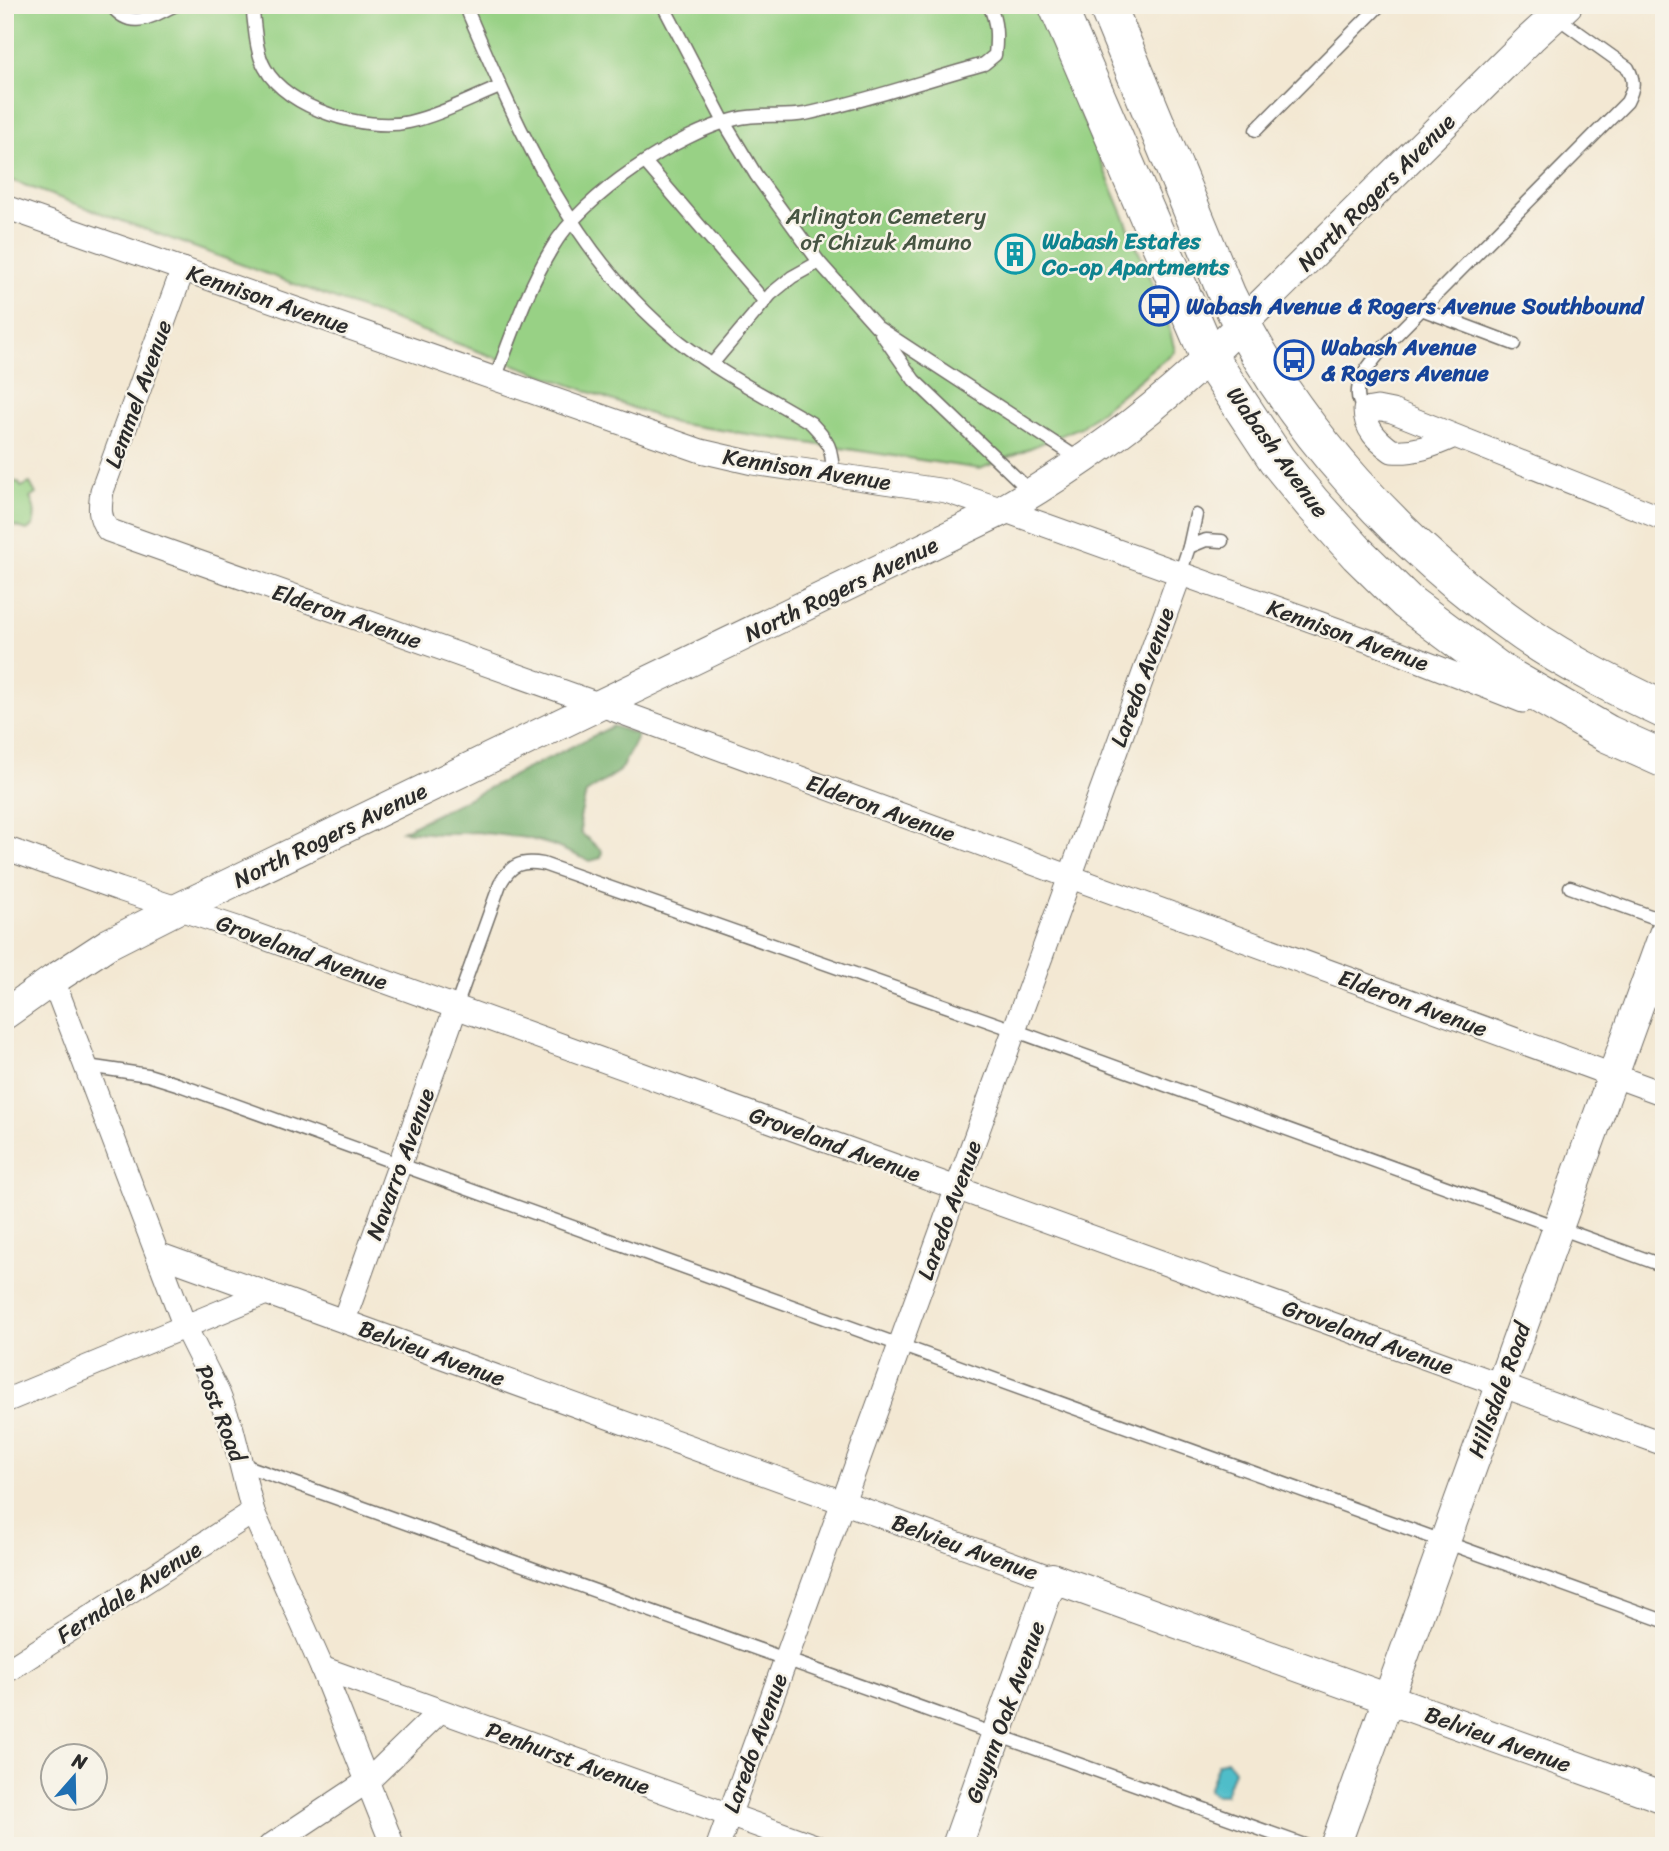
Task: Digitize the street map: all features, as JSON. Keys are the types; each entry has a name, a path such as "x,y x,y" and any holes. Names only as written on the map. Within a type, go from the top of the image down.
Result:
{"main road":[{"name":"Wabash Avenue","path":"1058,5 1098,30 1242,325 1327,450 1388,518 1474,596 1525,634 1580,667 1664,710"},
{"name":"Wabash Avenue","path":"1098,30 1209,357 1277,460 1357,554 1407,602 1502,673 1608,734 1664,759"}],"street":[{"name":"North Rogers Avenue","path":"5,1014 108,944 1003,510 1032,493 1140,416 1209,357 1554,8"},
{"name":"Kennison Avenue","path":"5,207 701,451 752,463 946,491 1380,645 1608,734"},
{"name":"Lemmel Avenue","path":"101,520 102,491 183,269"},
{"path":"1452,437 1430,447 1403,452 1392,451 1372,433 1365,419 1365,410 1377,408 1392,411 1664,519"},
{"name":"Elderon Avenue","path":"101,520 108,530 122,536 601,705 1664,1094"},
{"name":"Laredo Avenue","path":"718,1846 1180,574"},
{"name":"Groveland Avenue","path":"5,848 456,1007 1664,1444"},
{"name":"Hillsdale Road","path":"1335,1846 1664,934"},
{"name":"Post Road","path":"53,979 185,1327 218,1393 232,1429 253,1513 323,1668 393,1846"},
{"name":"Navarro Avenue","path":"344,1321 456,1007"},
{"name":"Belvieu Avenue","path":"158,1254 1664,1798"},
{"path":"5,1401 267,1293"},
{"name":"Ferndale Avenue","path":"5,1672 253,1513"},
{"name":"Gwynn Oak Avenue","path":"957,1846 1052,1578"},
{"name":"Penhurst Avenue","path":"323,1668 815,1846"},
{"path":"270,1846 368,1781 439,1712"}],"lane":[{"path":"111,5 121,17 133,21 176,5"},
{"path":"252,5 258,50 264,68 292,97 318,110 368,122 408,122 500,87"},
{"path":"465,5 500,87 551,188 589,249 643,309 681,342 811,423 828,441 833,455 833,474"},
{"path":"663,5 724,122 756,175 818,262 877,327 914,380 1032,493"},
{"path":"495,379 522,306 553,246 572,220 645,162 695,133 724,122 740,118 804,114 984,64 995,55 998,35 989,5"},
{"path":"1256,130 1380,5"},
{"path":"1365,410 1358,403 1357,396 1364,373 1386,345 1628,102 1633,79 1628,68 1554,8"},
{"path":"645,162 765,302"},
{"path":"713,363 765,302 792,277 818,262"},
{"path":"1421,309 1514,345"},
{"path":"877,327 1080,460"},
{"path":"1180,574 1196,515"},
{"path":"1189,547 1206,540 1222,541"},
{"path":"456,1007 500,884 508,871 517,864 529,862 556,868 1014,1031 1664,1266"},
{"path":"1570,887 1664,921"},
{"path":"87,1066 148,1075 177,1084 1664,1621"},
{"path":"241,1464 1307,1846"}],"green space":[{"name":"Arlington Cemetery of Chizuk Amuno","path":"5,5 1035,5 1167,319 1175,351 1081,427 980,469 674,423 5,178"},
{"path":"11,480 19,483 21,487 30,483 36,494 30,498 34,508 33,526 27,530 5,523 5,485"},
{"path":"613,726 638,735 620,771 586,793 580,818 581,833 602,851 601,858 590,861 527,838 476,832 441,834 402,831"}],"water":[{"path":"1226,1760 1234,1770 1225,1795 1215,1795 1208,1790 1218,1764"}],"place":[{"name":"Wabash Estates Co-op Apartments","path":"1015,254"},
{"name":"Wabash Avenue & Rogers Avenue Southbound","path":"1159,306"},
{"name":"Wabash Avenue & Rogers Avenue","path":"1294,360"}]}
